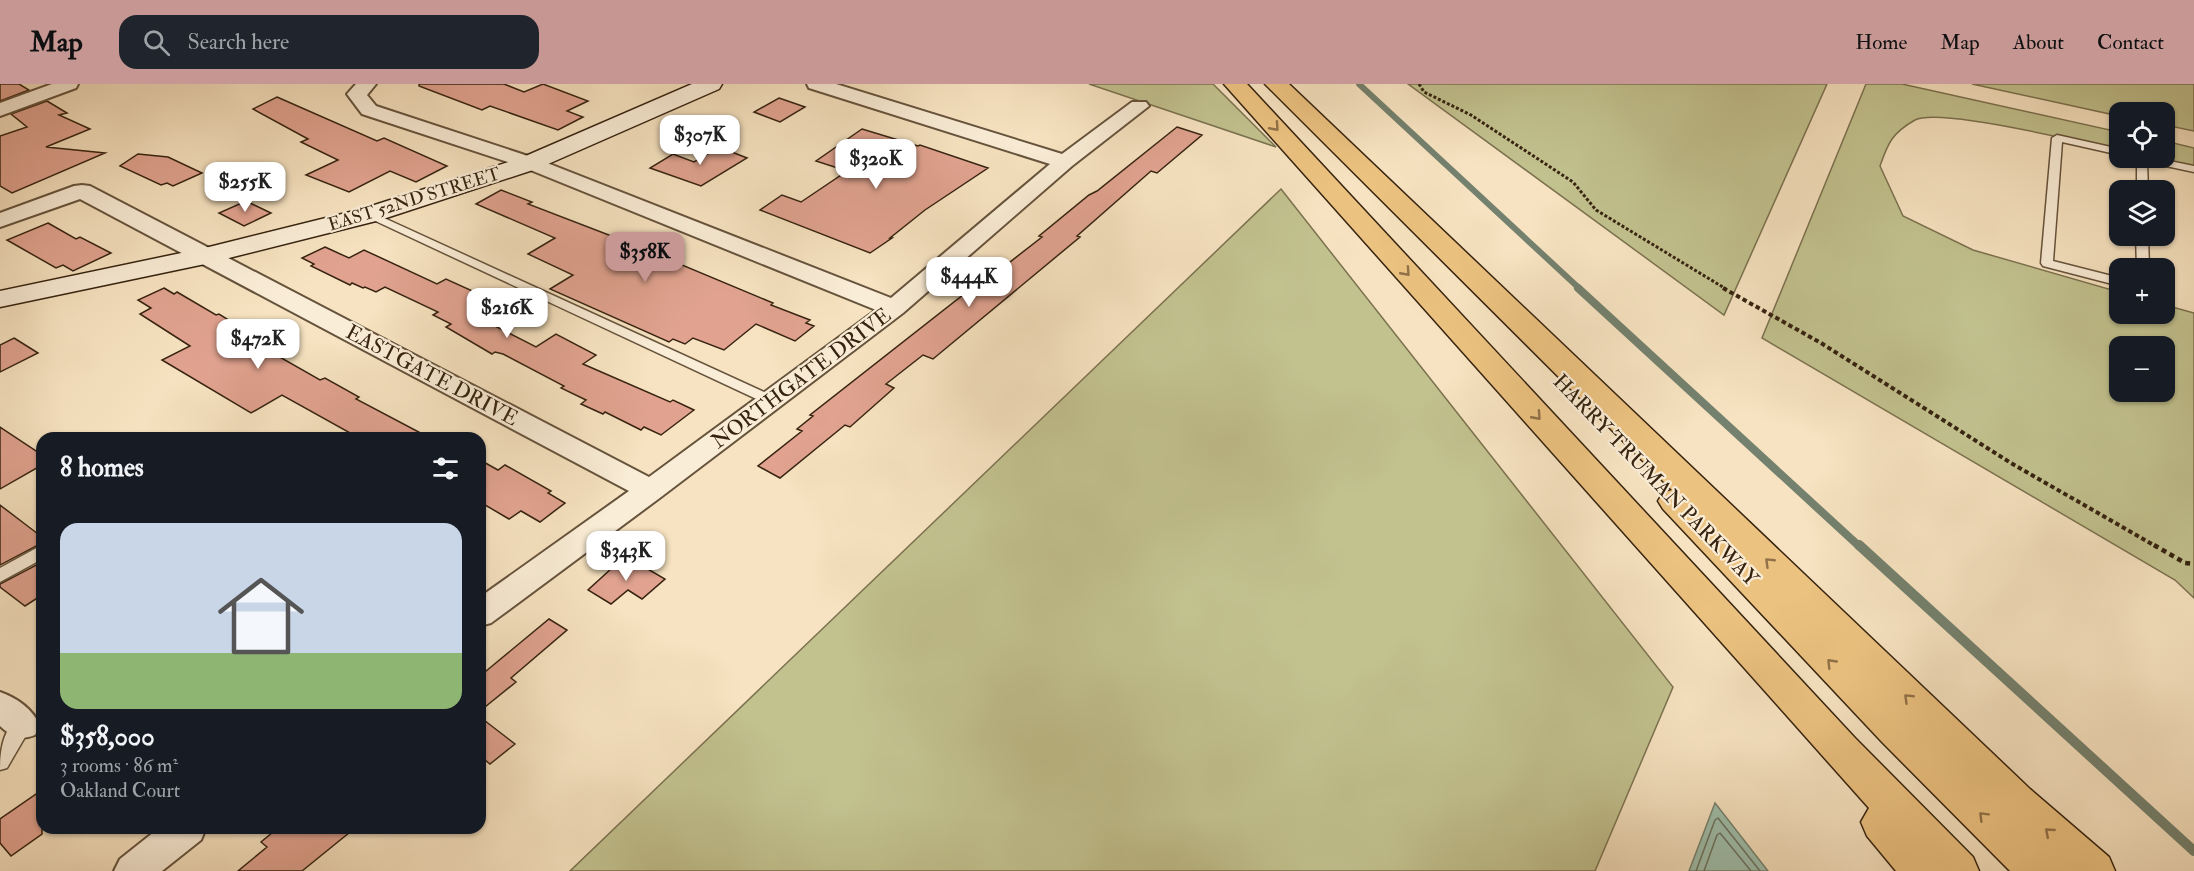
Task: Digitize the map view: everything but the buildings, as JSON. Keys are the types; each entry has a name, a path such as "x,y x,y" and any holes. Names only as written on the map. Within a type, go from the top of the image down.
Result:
{"highway":[{"name":"HARRY TRUMAN PARKWAY","path":"1235,84 1841,750 1957,871"},
{"name":"HARRY TRUMAN PARKWAY","path":"1276,84 1896,730 2040,871"},
{"path":"1276,84 2015,802 2093,871"},
{"path":"1678,572 1923,871"}],"main road":[{"name":"EAST 52ND STREET","path":"0,299 205,256 371,215 530,163 711,84"}],"street":[{"path":"0,110 69,84"},
{"path":"367,84 357,94 369,110 530,163 894,308"},
{"path":"816,84 1065,162"},
{"name":"NORTHGATE DRIVE","path":"486,610 651,490 894,308 1065,162 1139,106"},
{"name":"EASTGATE DRIVE","path":"8,217 82,191 651,490"},
{"path":"133,871 180,834"}],"lane":[{"path":"2109,150 2057,138 2047,263 2109,279"},
{"path":"2175,165 2194,169"},
{"path":"371,215 770,400"},
{"path":"0,576 36,555"},
{"path":"0,762 11,716"}],"path":[{"path":"1419,84 1424,92 1472,115 1565,176 1573,182 1596,210 1755,307 1821,344 2012,463 2185,563 2194,564"}],"green space":[{"path":"1089,84 1213,84 1276,147"},
{"path":"1408,84 1827,84 1724,315"},
{"path":"1866,84 1902,84 2109,130 2109,149 1982,122 1930,117 1915,120 1896,134 1880,166 1903,216 1973,250 2109,289 2109,324 2175,324 2175,308 2194,313 2194,598 2175,580 1762,338"},
{"path":"1972,84 2194,84 2194,131 2175,127 2175,102 2109,102 2109,114"},
{"path":"2175,143 2194,148 2194,166 2175,162"},
{"path":"1281,189 1673,687 1595,871 570,871"}],"water":[{"path":"1715,803 1768,871 1689,871"}],"waterway":[{"path":"1359,84 1580,289"},
{"path":"1578,288 1860,547"},
{"path":"1859,545 2194,851"}]}
